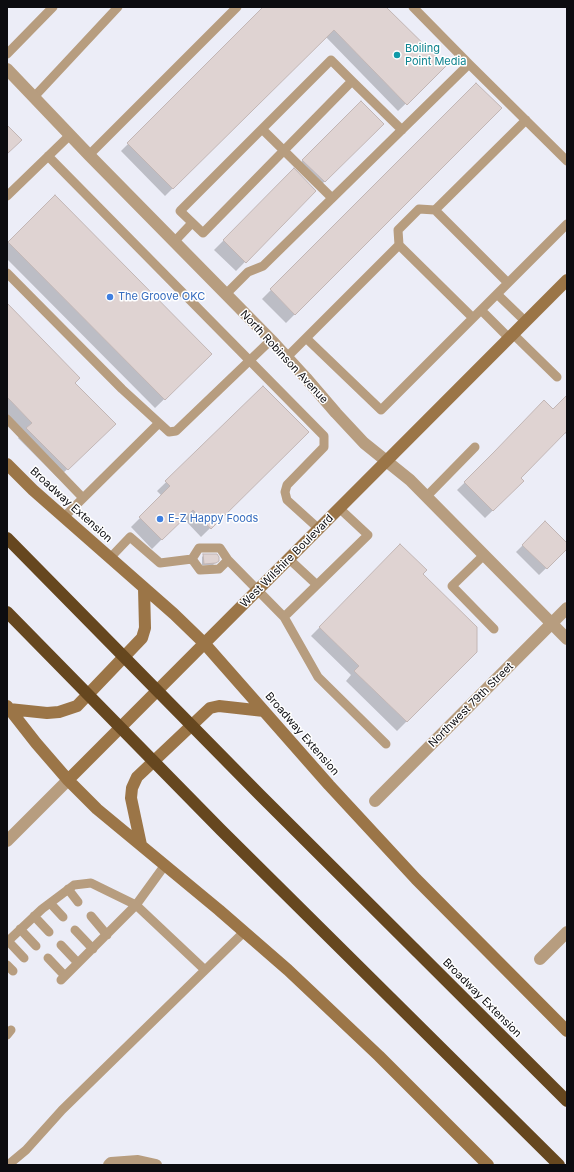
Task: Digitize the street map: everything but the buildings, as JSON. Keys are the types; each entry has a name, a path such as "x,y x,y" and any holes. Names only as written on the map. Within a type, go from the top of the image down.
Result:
{"highway":[{"name":"Broadway Extension","path":"7,538 66,600 567,1101"},
{"path":"7,612 221,830 559,1165"}],"main road":[{"name":"West Wilshire Boulevard","path":"68,780 567,281"},
{"name":"Broadway Extension","path":"7,464 33,490 174,614 204,643 329,785 416,879 567,1031"},
{"path":"8,708 47,713 59,712 77,706 142,638 145,628 144,588"},
{"path":"141,845 131,798 132,788 137,777 210,708 219,706 264,711"},
{"path":"8,708 68,780 97,809 288,970 379,1056 482,1163"}],"street":[{"name":"North Robinson Avenue","path":"7,69 89,155 271,340 359,438 410,480 567,639"},
{"name":"Northwest 79th Street","path":"375,801 567,608"},
{"name":"West Wilshire Boulevard","path":"7,841 68,780"},
{"path":"540,959 567,932"},
{"path":"109,1165 112,1163 138,1161 156,1165"}],"lane":[{"path":"7,54 53,7"},
{"path":"34,97 118,7"},
{"path":"89,155 237,7"},
{"path":"413,7 567,161"},
{"path":"352,81 203,234 180,211 331,60 402,130"},
{"path":"226,294 248,272 263,266 469,64"},
{"path":"435,210 526,120"},
{"path":"262,129 332,198"},
{"path":"7,196 70,135"},
{"path":"48,156 324,436 324,447 287,485 285,492 287,500 319,529"},
{"path":"473,318 399,245 398,230 419,209 435,210 508,283"},
{"path":"174,242 192,223"},
{"path":"306,338 381,410 567,224"},
{"path":"287,358 399,245"},
{"path":"7,273 122,389 169,432 176,431 271,340"},
{"path":"497,294 526,322"},
{"path":"481,310 557,377"},
{"path":"7,419 84,498"},
{"path":"64,517 160,423"},
{"path":"426,497 475,447"},
{"path":"284,617 368,535 339,508"},
{"path":"110,558 130,537 160,563 192,559"},
{"path":"192,559 199,548 220,548 228,560 284,617 318,677 386,744"},
{"path":"484,555 452,586 494,629"},
{"path":"192,559 200,570 219,569 228,560"},
{"path":"289,559 317,586"},
{"path":"48,958 63,978 136,905 165,865"},
{"path":"24,958 7,942 34,916 68,889 74,885 91,883 136,905 204,970"},
{"path":"68,889 78,902"},
{"path":"50,903 63,917"},
{"path":"34,916 49,932"},
{"path":"92,916 107,934"},
{"path":"20,929 36,946"},
{"path":"75,930 93,949"},
{"path":"8,1165 26,1150 62,1110 244,932"},
{"path":"61,945 78,963"}],"place":[{"name":"Boiling Point Media","path":"397,55"},
{"name":"The Groove OKC","path":"110,297"},
{"name":"E-Z Happy Foods","path":"160,519"}]}
